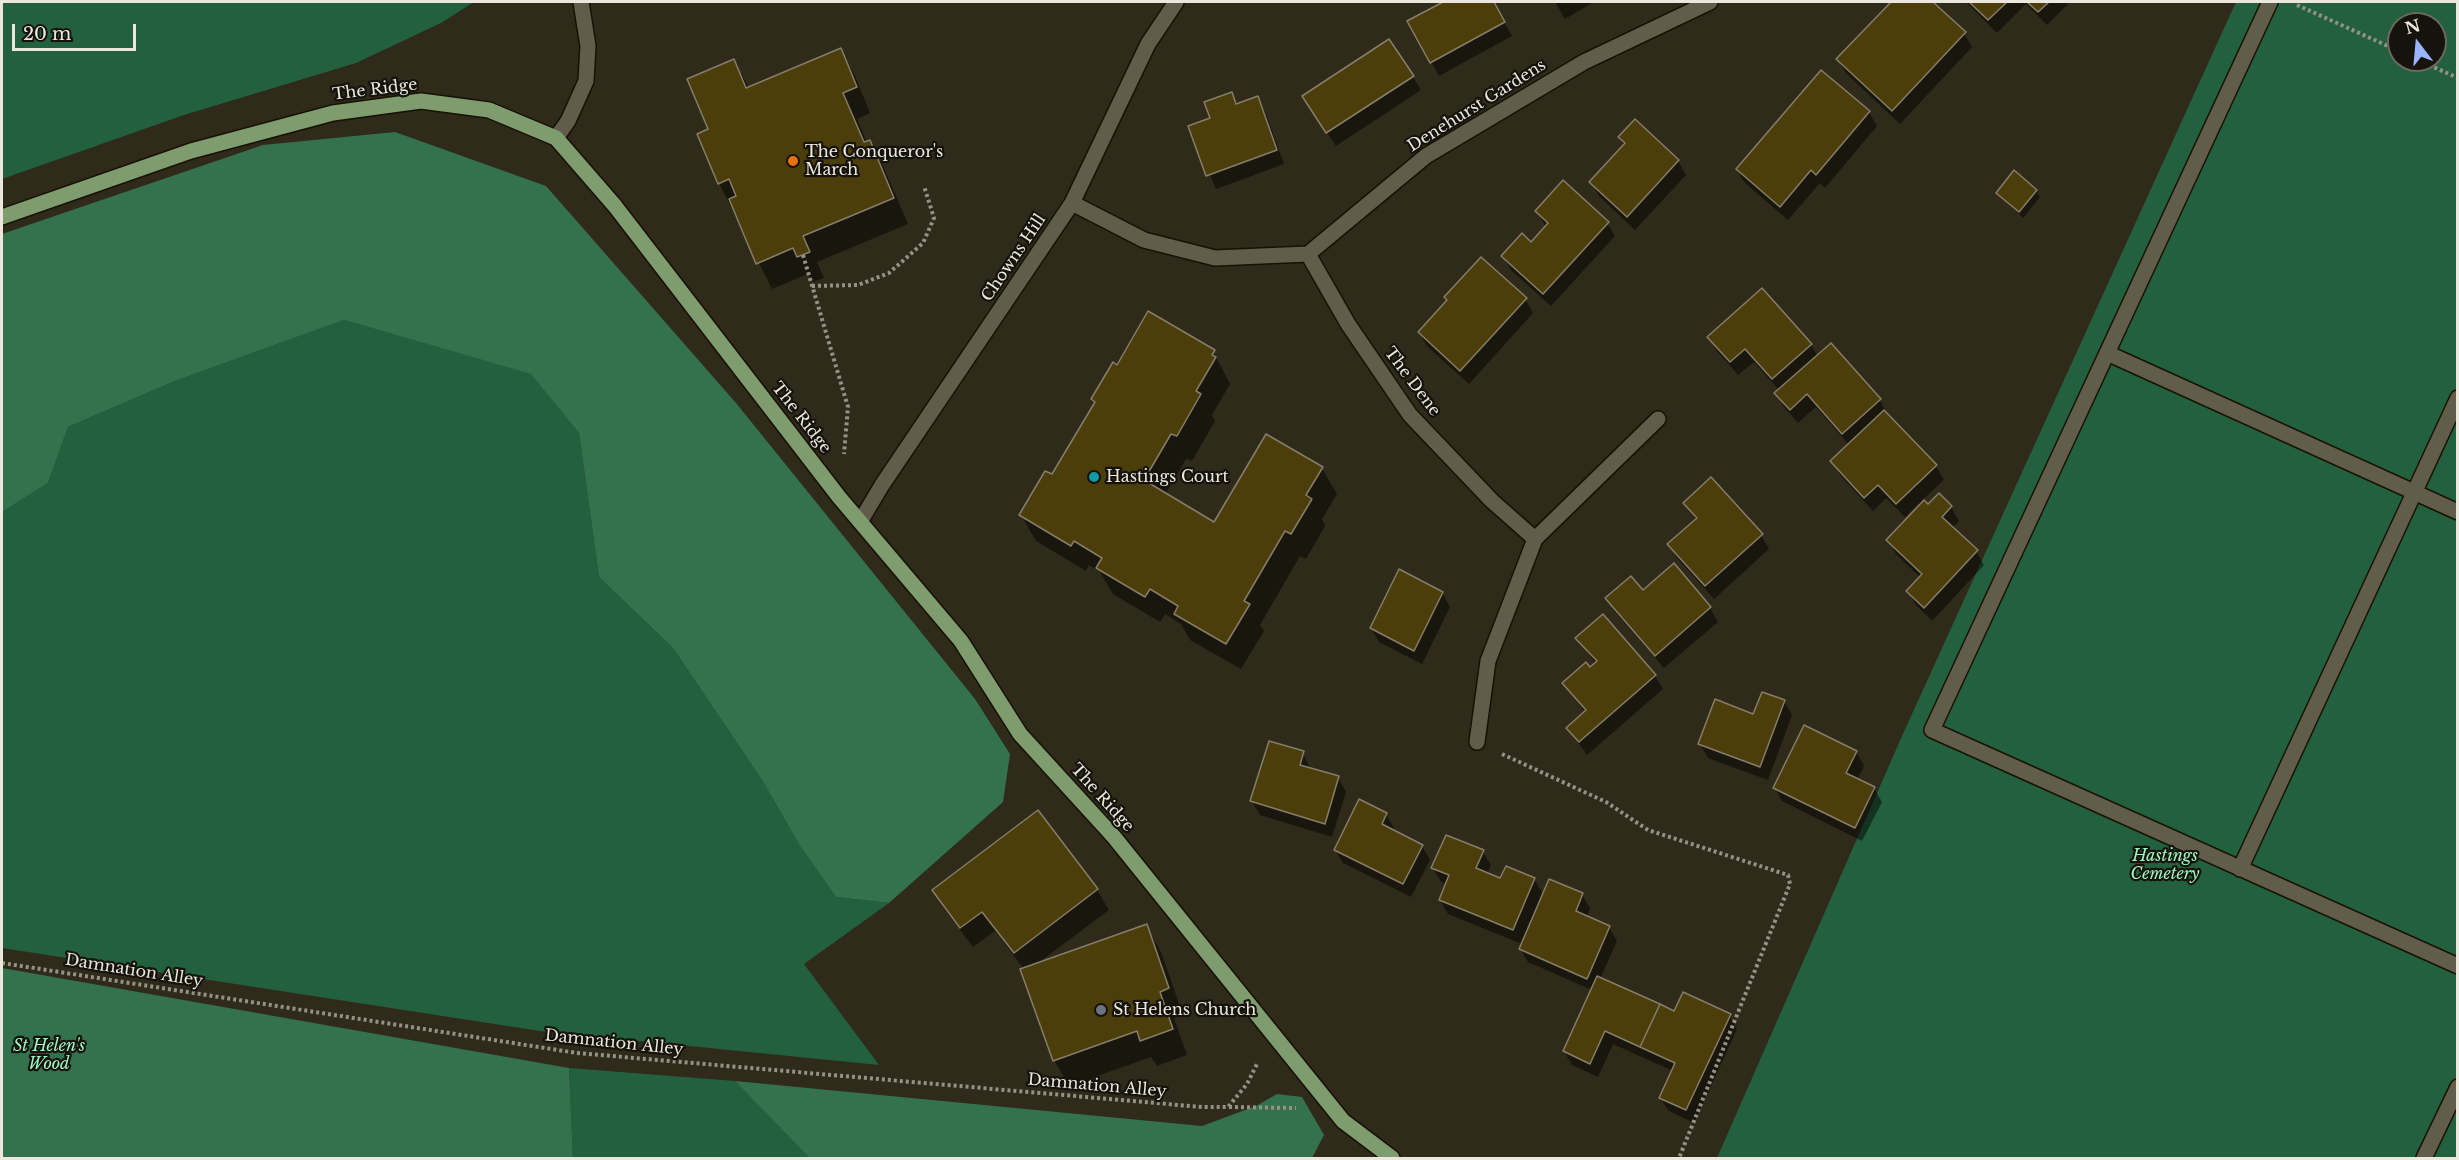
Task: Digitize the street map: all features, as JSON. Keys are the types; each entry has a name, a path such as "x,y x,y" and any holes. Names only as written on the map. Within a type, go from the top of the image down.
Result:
{"main road":[{"name":"The Ridge","path":"2,217 190,151 333,113 421,101 489,110 556,138 615,206 839,497 961,641 1020,734 1114,837 1343,1121 1392,1158"}],"street":[{"path":"556,138 568,121 586,81 588,46 580,2"},
{"name":"Chowns Hill","path":"860,522 882,484 1072,203 1148,44 1176,2"},
{"name":"Denehurst Gardens","path":"1308,254 1426,156 1584,62 1710,2"},
{"path":"2270,2 1932,730 2457,966"},
{"path":"1072,203 1144,240 1215,258 1308,254"},
{"name":"The Dene","path":"1308,254 1348,324 1410,415 1492,501 1535,539"},
{"path":"2107,352 2457,512"},
{"path":"2240,868 2415,494 2457,398"},
{"path":"1477,742 1488,661 1535,539 1659,419"},
{"path":"2424,1158 2457,1087"}],"path":[{"path":"2288,2 2387,46"},
{"path":"812,286 858,285 889,273 915,251 923,243 934,218 924,186"},
{"path":"802,255 848,406 839,497"},
{"path":"1477,742 1606,802 1648,830 1788,875 1790,884 1679,1158"},
{"name":"Damnation Alley","path":"2,963 577,1053 1202,1107 1299,1108 1343,1121"},
{"path":"1228,1107 1247,1084 1272,1033"}],"green space":[{"path":"2,2 474,2 441,23 356,63 184,115 2,179"},
{"name":"Hastings Cemetery","path":"2236,2 2457,2 2457,1158 1717,1158 1902,736"},
{"path":"395,132 546,186 736,403 975,699 1010,754 1003,802 889,903 836,897 800,846 762,780 673,648 599,577 579,433 531,374 344,320 175,381 68,427 48,483 2,512 2,234 263,145"},
{"path":"344,320 532,374 579,433 599,577 673,648 762,780 800,846 836,897 889,903 804,964 879,1065 540,1031 2,948 2,512 48,483 68,427 175,381"},
{"name":"St Helen's Wood","path":"2,968 569,1068 573,1158 2,1158"},
{"path":"569,1068 735,1081 811,1157 573,1158"},
{"path":"735,1081 1202,1126 1256,1106 1277,1094 1302,1097 1324,1135 1312,1158 810,1158"}],"building":[{"path":"1443,2 1494,2 1505,22 1430,63 1407,21"},
{"path":"1891,2 1933,2 1966,32 1892,111 1836,59"},
{"path":"1969,2 2007,2 1988,20"},
{"path":"2027,2 2049,2 2038,12"},
{"path":"1389,39 1414,76 1326,133 1302,96"},
{"name":"The Conqueror's March","path":"841,48 857,87 843,93 864,142 870,140 894,198 803,236 810,252 797,257 793,248 756,264 729,199 736,196 729,179 718,184 697,134 708,129 687,79 734,59 746,88"},
{"path":"1821,70 1870,111 1816,175 1811,170 1780,207 1736,169"},
{"path":"1232,92 1236,104 1258,96 1277,150 1206,176 1188,126 1210,118 1204,102"},
{"path":"1635,119 1679,160 1627,217 1589,182 1625,143 1618,137"},
{"path":"2014,170 2037,190 2019,212 1996,193"},
{"path":"1563,180 1609,222 1543,294 1501,256 1522,233 1531,242 1548,223 1535,211"},
{"path":"1481,257 1527,298 1460,371 1418,332 1447,300 1444,297"},
{"path":"1762,288 1812,344 1772,379 1745,349 1730,362 1707,337"},
{"name":"Hastings Court","path":"1148,311 1215,350 1212,355 1216,357 1196,391 1201,394 1177,436 1171,434 1144,480 1214,522 1266,434 1323,467 1306,495 1312,499 1291,534 1285,531 1244,601 1250,604 1226,644 1174,614 1178,606 1150,589 1145,597 1096,568 1102,558 1074,541 1071,546 1019,515 1045,471 1052,474 1095,402 1091,399 1113,362 1117,365"},
{"path":"1831,343 1881,399 1842,434 1807,394 1790,410 1774,393"},
{"path":"1884,410 1937,465 1896,504 1878,485 1864,498 1830,461"},
{"path":"1711,477 1763,534 1705,586 1667,544 1697,518 1683,503"},
{"path":"1939,493 1952,506 1942,517 1978,550 1924,608 1906,591 1922,574 1886,540 1924,500 1928,504"},
{"path":"1674,563 1711,607 1655,656 1605,598 1631,576 1643,590"},
{"path":"1399,569 1443,592 1414,651 1370,628"},
{"path":"1603,614 1656,675 1579,742 1566,728 1586,710 1562,683 1586,662 1590,667 1597,661 1575,638"},
{"path":"1762,692 1785,700 1760,767 1698,744 1715,699 1753,714"},
{"path":"1804,725 1857,751 1846,773 1875,787 1855,828 1773,788"},
{"path":"1269,741 1304,751 1300,765 1339,776 1325,824 1250,801"},
{"path":"1359,799 1387,813 1382,824 1423,845 1403,884 1334,850"},
{"path":"1038,810 1098,889 1014,953 982,912 960,928 932,890"},
{"path":"1446,835 1484,850 1476,868 1500,878 1506,866 1535,878 1513,930 1439,900 1449,875 1431,868"},
{"path":"1549,879 1583,893 1576,911 1610,926 1587,979 1519,949"},
{"name":"St Helens Church","path":"1147,924 1169,988 1160,992 1173,1029 1140,1041 1137,1031 1053,1061 1020,969"},
{"path":"1597,976 1660,1004 1640,1047 1605,1031 1590,1064 1563,1051"},
{"path":"1683,992 1731,1014 1686,1110 1659,1098 1675,1063 1640,1047 1660,1004 1674,1011"}],"place":[{"name":"The Conqueror's March","path":"793,161"},
{"name":"Hastings Court","path":"1094,477"},
{"name":"St Helens Church","path":"1101,1010"}]}
